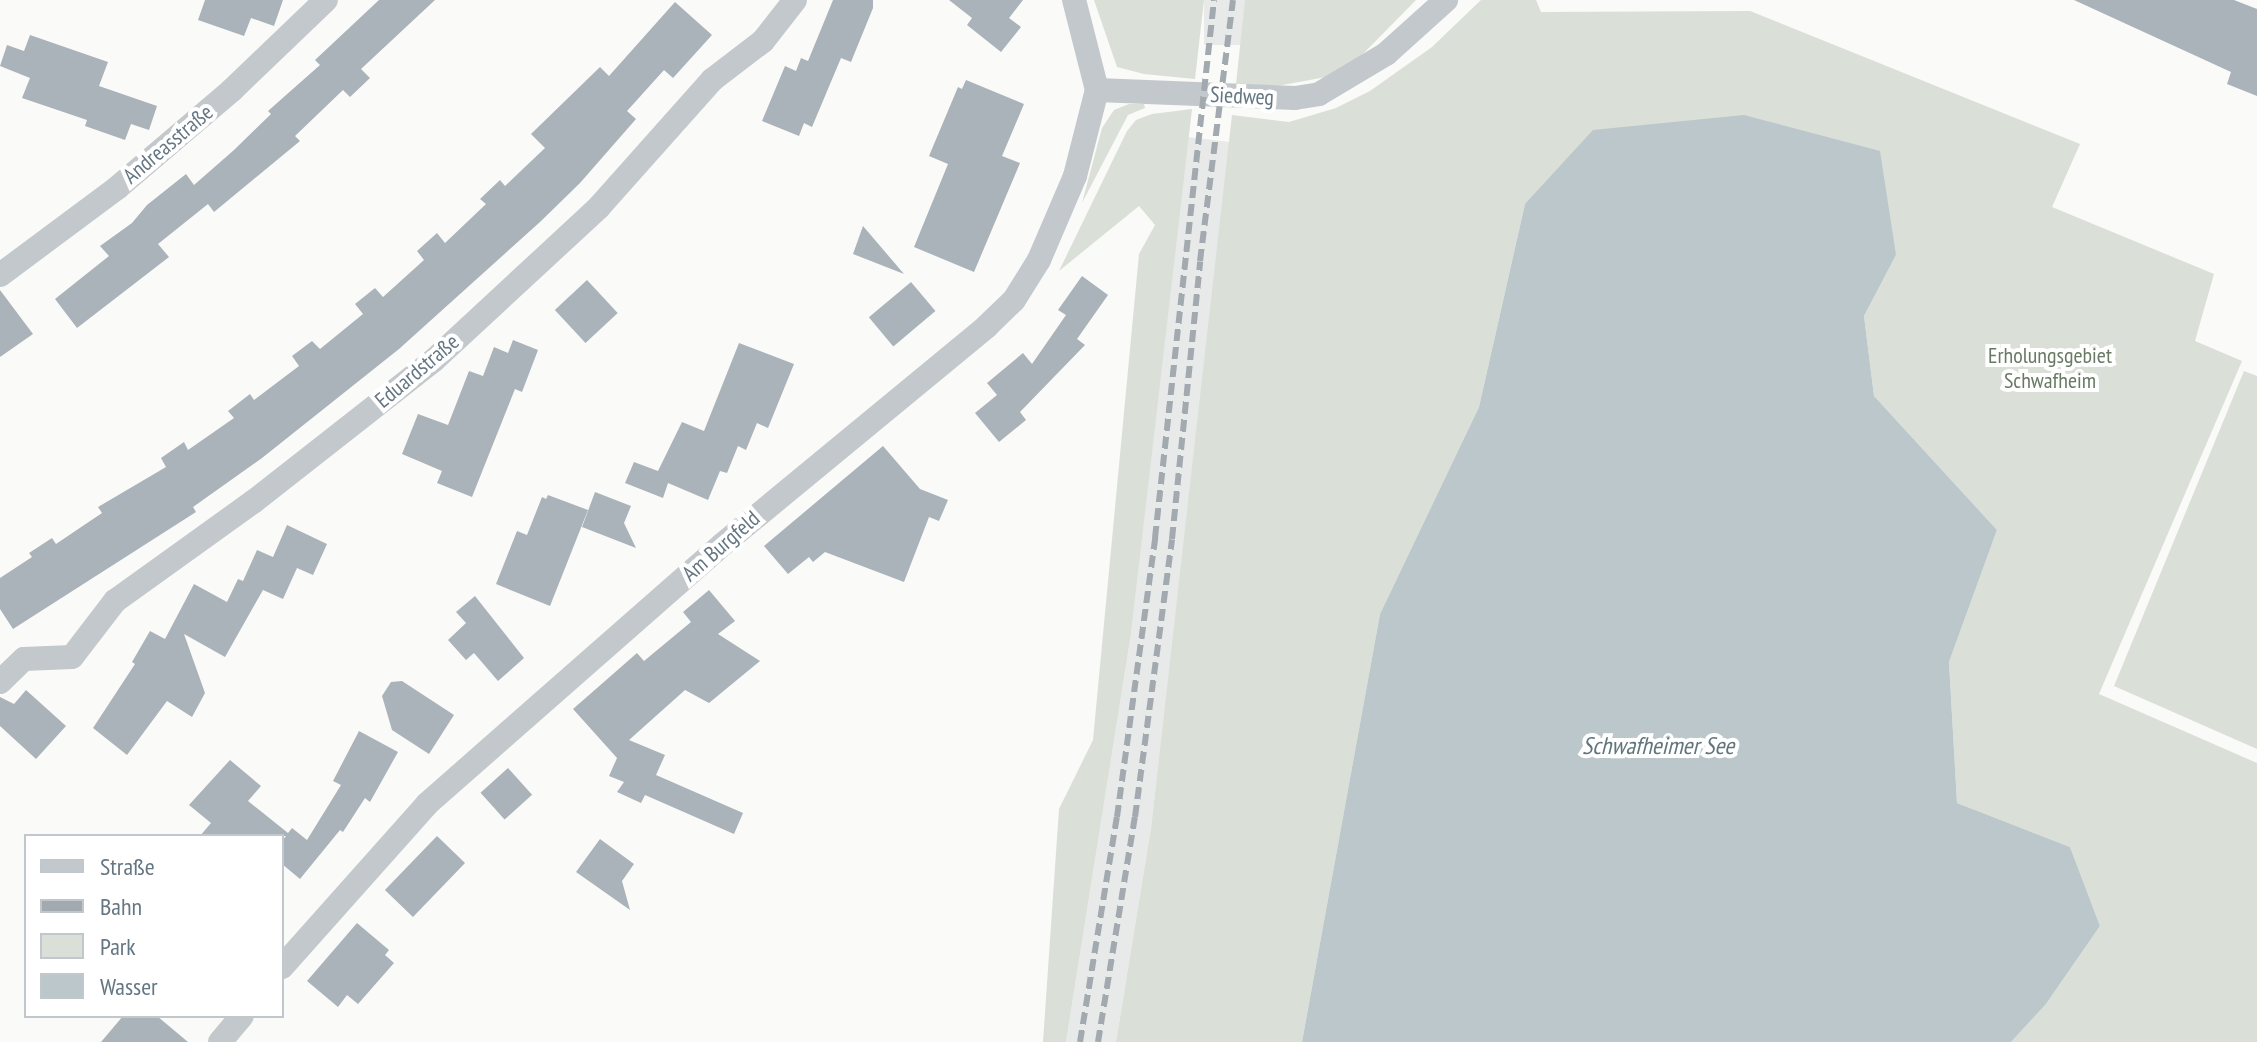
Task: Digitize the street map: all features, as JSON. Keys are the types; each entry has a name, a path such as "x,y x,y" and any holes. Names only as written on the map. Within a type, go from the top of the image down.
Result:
{"street":[{"name":"Andreasstraße","path":"0,275 117,188 232,90 326,0"},
{"name":"Eduardstraße","path":"0,682 24,659 72,657 115,601 253,502 434,360 599,207 712,80 763,41 795,0"},
{"path":"1074,0 1097,90"},
{"name":"Siedweg","path":"1097,90 1295,98 1319,94 1386,54 1446,0"},
{"name":"Am Burgfeld","path":"284,965 427,804 723,544 987,326 1014,300 1039,260 1075,176 1097,90"},
{"path":"220,1042 240,1018"}],"shaded area":[{"path":"1204,0 1245,0 1245,45 1204,45"},
{"path":"1188,137 1230,142 1151,828 1116,1042 1066,1042 1131,634"}],"green space":[{"path":"1094,0 1204,0 1195,79 1144,74 1117,67"},
{"path":"1245,0 1416,0 1357,60 1326,77 1277,86 1236,84"},
{"name":"Erholungsgebiet Schwafheim","path":"1481,0 1536,0 1541,12 1750,11 2080,144 2052,207 2214,274 2195,341 2242,361 2099,694 2257,763 2257,1042 2011,1042 2046,1004 2100,926 2070,847 1957,803 1949,662 1997,530 1874,396 1864,316 1896,255 1525,204 1479,407 1380,614 1302,1042 1116,1042 1151,828 1232,115 1289,122 1336,108 1370,91 1432,47"},
{"path":"1129,104 1144,104 1145,108 1128,115 1082,203 1102,128 1114,110"},
{"path":"1192,109 1131,634 1066,1042 1043,1042 1059,809 1093,740 1139,254 1155,225 1139,206 1059,271 1127,131 1136,120 1152,114"},
{"path":"2244,371 2257,376 2257,749 2114,686"}],"water":[{"name":"Schwafheimer See","path":"1744,115 1880,151 1896,255 1864,316 1874,396 1997,530 1949,662 1957,803 2070,847 2100,926 2046,1004 2011,1042 1302,1042 1380,614 1479,407 1525,204 1593,130"}],"building":[{"path":"205,0 283,0 274,26 251,18 244,36 198,20"},
{"path":"379,0 435,0 361,69 370,78 350,97 343,90 295,136 300,141 214,212 208,204 158,244 169,257 77,328 55,299 109,256 100,246 132,223 147,205 186,174 194,185 234,150 271,114 268,111 320,65 315,60"},
{"path":"833,0 873,0 873,8 851,62 841,58 812,127 804,123 799,136 762,121 785,66 796,71 801,58 808,61"},
{"path":"949,0 1023,0 1009,18 1021,27 1001,52 967,25 972,18"},
{"path":"2074,0 2234,0 2257,9 2257,96 2227,84 2231,72"},
{"path":"675,2 712,35 673,78 664,70 627,111 636,119 580,183 540,222 399,349 262,458 193,507 196,512 13,629 0,609 0,578 32,557 29,553 52,538 56,544 102,513 98,507 166,467 161,458 184,442 188,450 234,418 228,411 250,394 254,400 299,366 292,356 312,341 320,349 363,314 355,304 375,288 383,297 424,260 417,251 437,233 445,243 486,204 480,199 500,180 505,186 545,148 531,134 600,67 609,76"},
{"path":"30,35 108,62 99,86 157,106 149,130 131,124 125,140 85,126 87,120 22,98 30,78 0,66 7,45 24,51"},
{"path":"966,80 1024,104 1002,156 1020,163 974,272 914,247 948,164 929,156 958,87 962,89"},
{"path":"863,226 904,274 853,254"},
{"path":"1082,276 1108,295 1077,339 1085,345 1020,412 1026,420 999,442 975,413 997,395 987,383 1023,353 1032,364 1066,315 1058,310"},
{"path":"587,280 618,313 586,343 555,310"},
{"path":"911,282 935,311 893,346 869,317"},
{"path":"0,290 33,334 0,357"},
{"path":"513,340 538,350 522,392 515,389 472,497 437,483 442,471 402,454 418,414 448,425 469,371 483,376 494,347 508,353"},
{"path":"739,343 794,364 768,428 757,423 746,450 738,446 727,473 720,471 708,500 668,483 663,498 625,483 634,462 658,471 682,422 704,431"},
{"path":"883,446 920,489 948,500 939,521 929,517 904,582 825,552 813,562 809,557 788,574 764,546"},
{"path":"595,492 631,506 624,523 636,548 582,527"},
{"path":"548,495 588,510 550,606 496,584 517,531 527,535 542,497 546,499"},
{"path":"287,525 327,544 313,575 297,568 283,599 263,590 225,657 184,634 205,693 192,717 167,701 127,755 93,728 135,664 132,662 150,631 165,639 194,584 227,602 238,579 243,581 257,550 273,557"},
{"path":"709,590 735,621 718,634 760,661 709,703 685,690 629,740 665,755 656,775 743,813 734,834 645,795 641,803 617,792 624,782 609,776 617,758 573,709 637,653 644,661 691,622 683,612"},
{"path":"475,596 524,658 498,681 474,653 466,660 448,640 466,623 456,612"},
{"path":"402,681 454,715 429,754 392,730 382,696 391,682"},
{"path":"26,690 66,726 36,759 0,726 0,697 14,704"},
{"path":"359,731 398,752 370,802 365,798 343,832 340,830 300,879 284,866 284,834 202,834 211,823 189,805 230,760 261,786 248,801 288,833 292,828 307,840 341,785 333,781"},
{"path":"508,768 532,795 505,820 481,793"},
{"path":"437,836 465,863 413,917 385,890"},
{"path":"600,839 634,864 622,881 630,910 576,872"},
{"path":"357,923 389,950 385,955 394,963 358,1004 347,995 338,1007 307,981"},
{"path":"121,1018 159,1018 188,1042 101,1042"}],"railway":[{"path":"1080,1042 1117,817 1155,538 1214,0"},
{"path":"1098,1042 1135,817 1172,539 1200,261 1233,0"}]}
